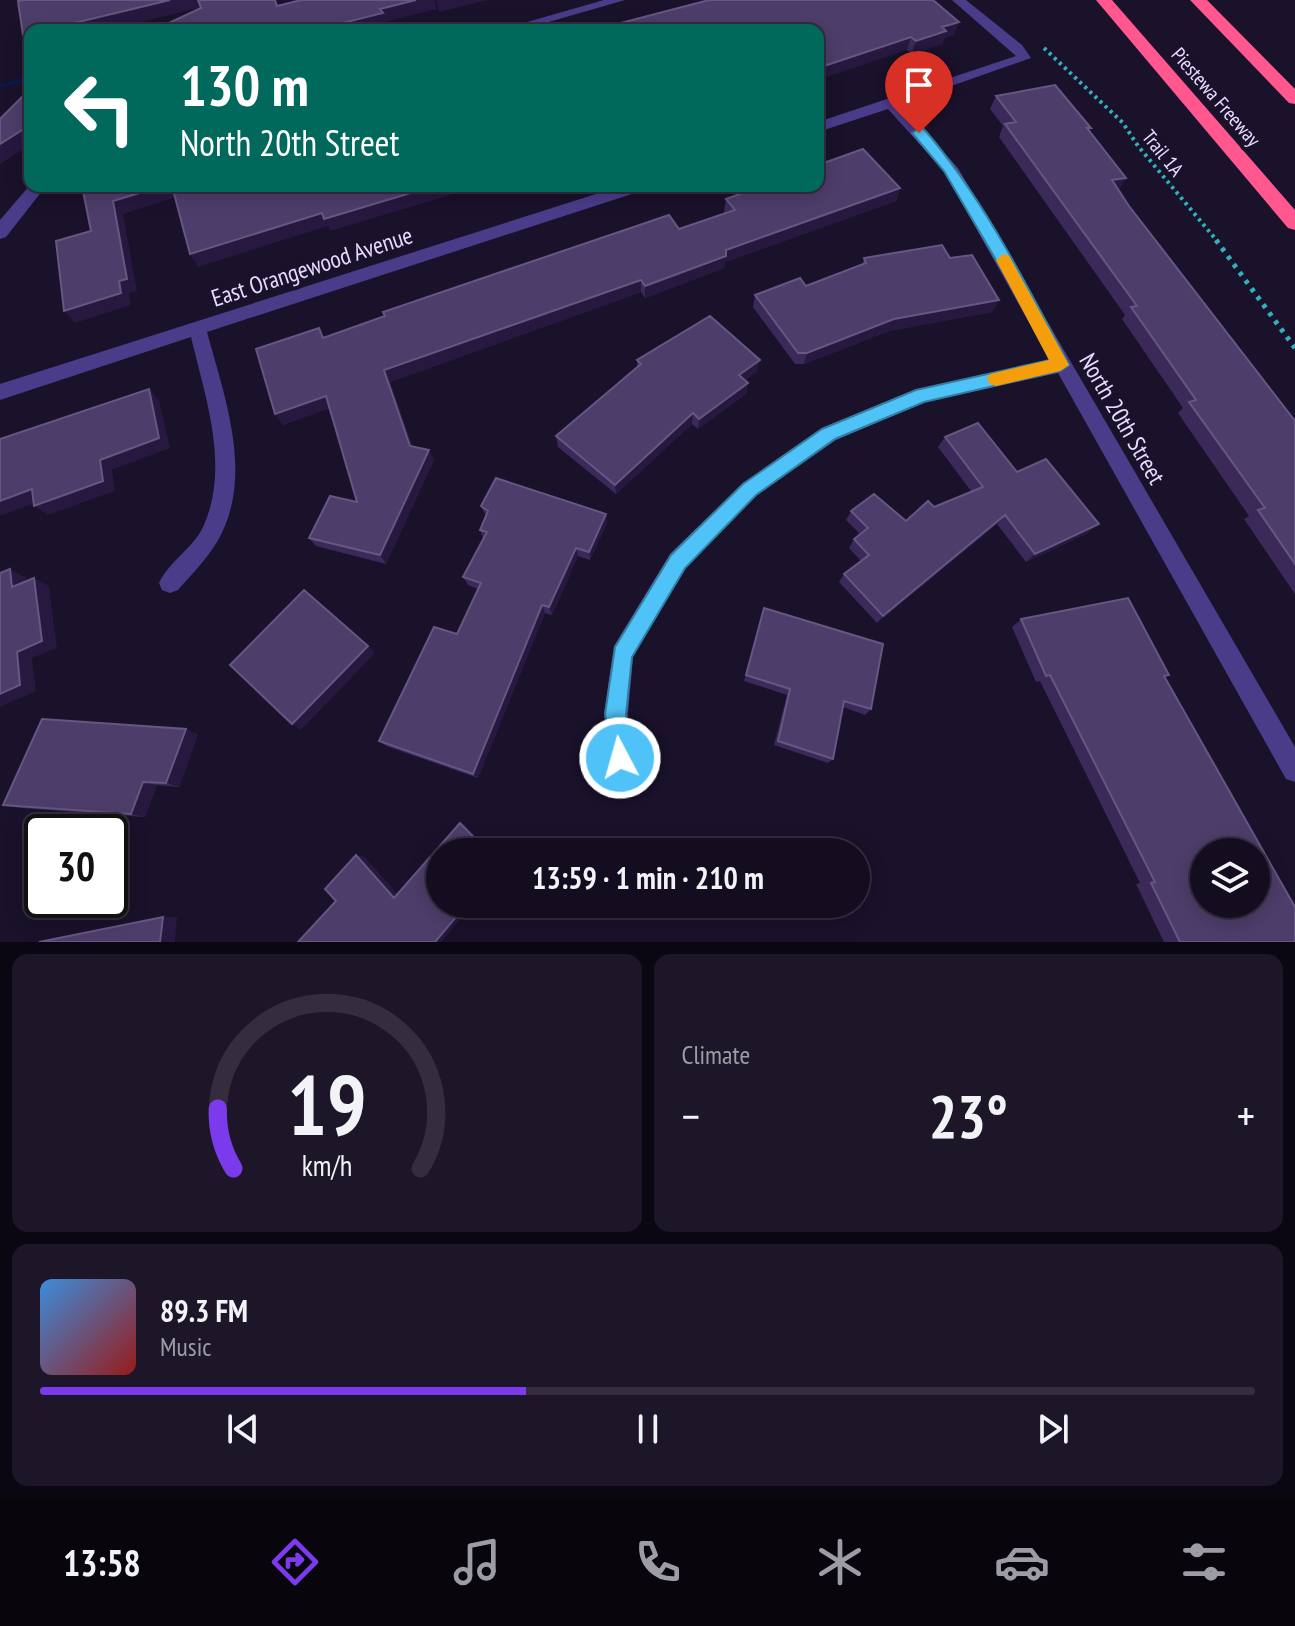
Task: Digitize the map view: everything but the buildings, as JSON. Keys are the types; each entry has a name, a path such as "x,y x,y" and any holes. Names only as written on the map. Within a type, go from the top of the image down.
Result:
{"highway":[{"name":"Piestewa Freeway","path":"1104,0 1295,223"},
{"path":"1198,0 1295,99"}],"street":[{"path":"529,24 619,0"},
{"path":"824,125 1024,58 1017,48 958,0"},
{"name":"North 20th Street","path":"891,103 950,168 1020,287 1060,365 1295,770"},
{"path":"0,233 33,192"},
{"name":"East Orangewood Avenue","path":"0,392 620,192"},
{"path":"170,583 215,527 227,476 225,434 198,330"},
{"path":"623,780 616,714 622,654 678,561 750,489 829,434 922,395 1060,365"}],"path":[{"name":"Trail 1A","path":"1036,41 1123,123 1138,146 1235,264 1295,348"}],"waterway":[{"path":"0,86 24,80"}],"slow traffic":[{"path":"996,379 1060,365 1004,260"}],"route":[{"path":"620,758 616,714 622,654 678,561 750,489 829,434 922,395 1060,365 1020,287 950,168 919,133"}]}
